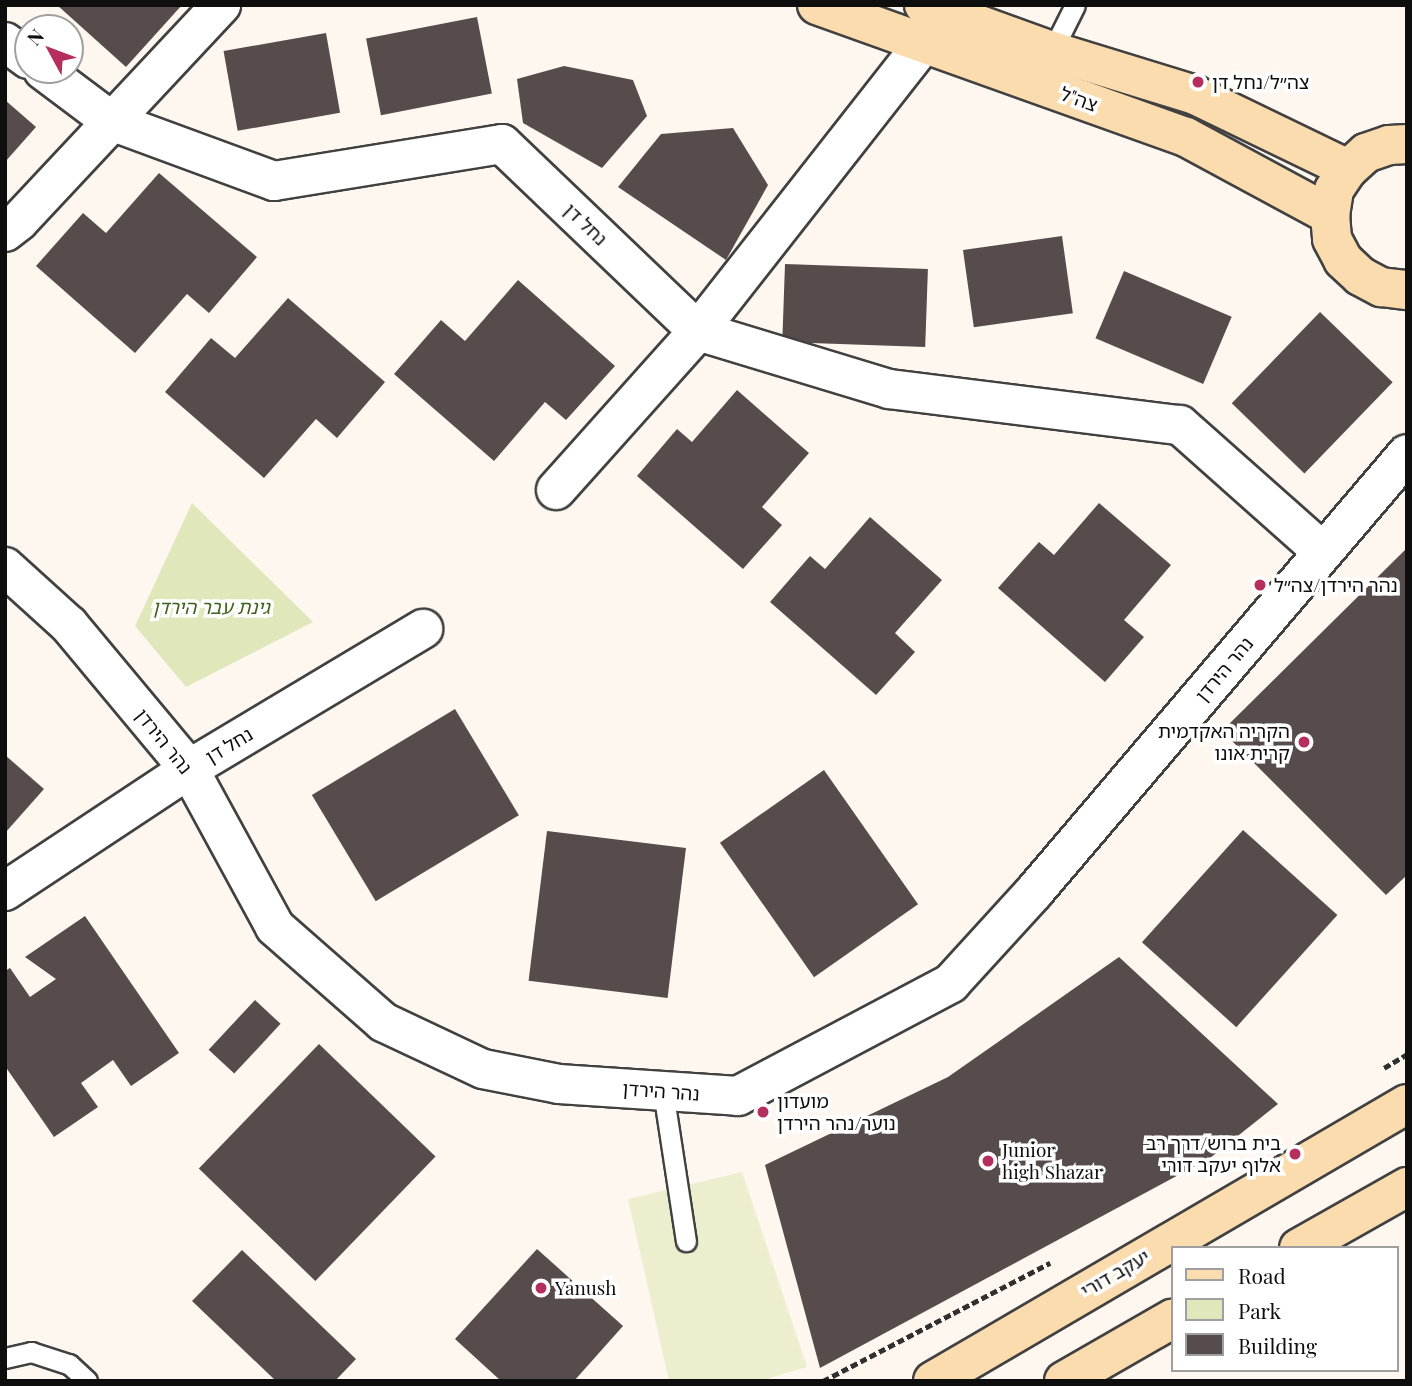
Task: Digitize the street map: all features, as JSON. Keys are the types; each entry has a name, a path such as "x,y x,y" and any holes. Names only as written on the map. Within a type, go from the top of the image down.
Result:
{"street":[{"path":"5,232 19,221 221,5"},
{"name":"צה\"ל","path":"817,5 1185,137 1330,215"},
{"name":"צה\"ל","path":"924,5 1052,51 1195,95 1348,169"},
{"path":"556,490 698,331 924,43"},
{"path":"62,84 111,121"},
{"name":"נחל דן","path":"111,121 274,181 502,144 698,331"},
{"path":"1406,291 1381,287 1351,268 1332,239 1330,215 1334,190 1348,169 1366,153 1389,145 1407,144"},
{"path":"698,331 889,389 1180,425 1323,552"},
{"name":"נהר הירדן","path":"5,567 69,625 189,769 275,927 383,1023 483,1069 559,1084 738,1096 951,984 1034,892 1407,454"},
{"name":"נחל דן","path":"5,891 189,769 423,629"},
{"name":"יעקב דורי","path":"933,1381 1407,1104"},
{"path":"1302,1246 1407,1186"},
{"path":"1064,1381 1170,1320"}],"lane":[{"path":"1052,51 1075,5"},
{"path":"663,1091 686,1241"},
{"path":"5,1358 31,1352 69,1364 87,1381"}],"path":[{"path":"1372,1076 1407,1054"},
{"path":"823,1381 1054,1261"}],"green space":[{"name":"גינת עבר הירדן","path":"192,503 313,622 186,687 135,626"},
{"path":"742,1172 807,1367 759,1381 669,1381 628,1199"}],"building":[{"path":"57,5 182,5 126,67 84,29 84,14 67,14"},
{"path":"477,17 492,94 381,115 366,39"},
{"path":"326,33 340,113 238,131 224,51"},
{"path":"564,66 633,80 647,116 602,168 523,123 517,79"},
{"path":"5,100 36,127 5,162"},
{"path":"733,128 768,185 726,260 618,187 661,134"},
{"path":"159,173 257,257 209,313 187,294 135,353 36,266 83,213 106,233"},
{"path":"1062,236 1073,313 974,327 963,250"},
{"path":"785,264 928,269 925,347 782,342"},
{"path":"1124,271 1232,317 1203,384 1095,338"},
{"path":"518,280 615,366 566,420 545,402 494,461 394,374 441,320 465,341"},
{"path":"288,298 385,382 337,438 316,419 264,478 165,392 211,338 235,358"},
{"path":"1320,312 1393,382 1304,474 1232,403"},
{"path":"737,390 809,453 762,507 782,525 743,569 637,476 677,429 692,442"},
{"path":"1099,503 1171,565 1124,620 1144,637 1105,682 998,588 1039,542 1054,555"},
{"path":"870,517 942,580 895,633 915,652 876,695 770,602 810,556 825,569"},
{"path":"1407,548 1407,875 1386,895 1222,731"},
{"path":"455,709 519,815 376,901 312,795"},
{"path":"5,755 44,789 5,833"},
{"path":"824,770 918,904 814,977 720,843"},
{"path":"1243,830 1337,915 1236,1027 1142,942"},
{"path":"547,831 686,848 668,998 529,981"},
{"path":"85,916 179,1053 131,1086 113,1060 81,1083 98,1107 54,1137 5,1066 5,971 10,968 30,997 56,979 25,957"},
{"name":"Junior high Shazar","path":"1119,957 1278,1104 1210,1158 820,1368 765,1165 948,1077"},
{"path":"255,1000 281,1024 234,1074 209,1050"},
{"path":"319,1044 436,1157 315,1281 199,1168"},
{"name":"Yanush","path":"537,1249 623,1326 574,1381 501,1381 455,1339"},
{"path":"242,1250 356,1359 335,1381 276,1381 192,1301"}],"place":[{"name":"צה״ל/נחל דן","path":"1198,82"},
{"name":"נהר הירדן/צה״ל","path":"1260,585"},
{"name":"הקריה האקדמית קרית אונו","path":"1304,742"},
{"name":"מועדון נוער/נהר הירדן","path":"763,1112"},
{"name":"בית ברוש/דרך רב אלוף יעקב דורי","path":"1295,1154"},
{"name":"Junior high Shazar","path":"988,1161"},
{"name":"Yanush","path":"541,1288"}]}
